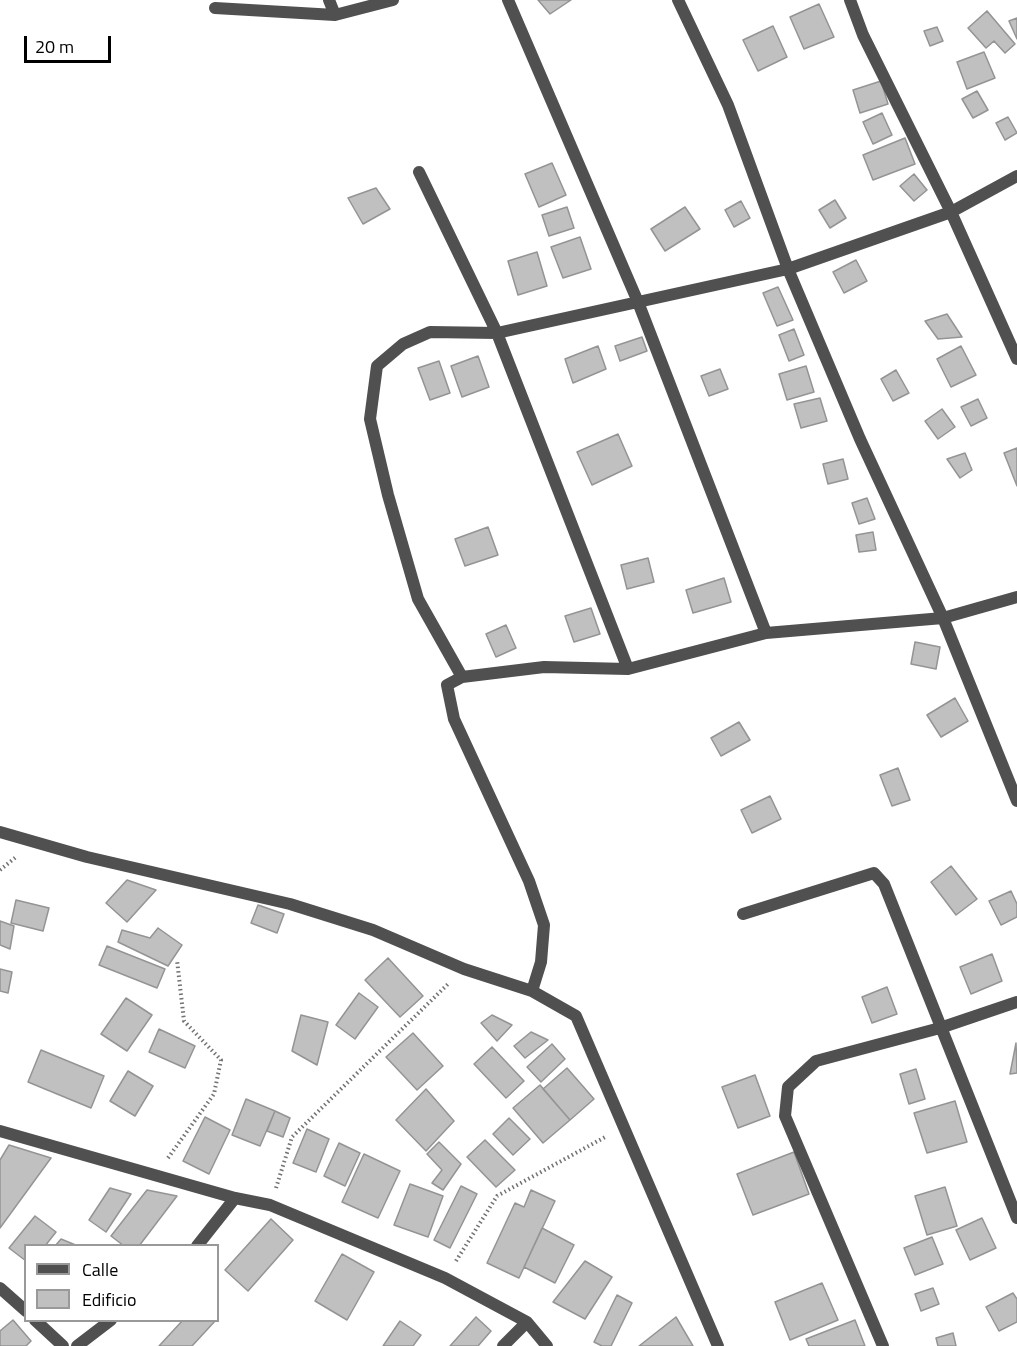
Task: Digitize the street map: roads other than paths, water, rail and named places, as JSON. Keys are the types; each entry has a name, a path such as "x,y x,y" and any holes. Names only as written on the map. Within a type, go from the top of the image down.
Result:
{"street":[{"path":"329,0 335,15"},
{"path":"215,8 335,15 393,0"},
{"path":"508,0 638,302 766,633"},
{"path":"678,0 728,105 789,269 860,439 943,618 1017,801"},
{"path":"850,0 863,35 951,212 1017,359"},
{"path":"419,172 497,333 628,669"},
{"path":"462,676 418,598 388,495 369,419 377,366 403,344 430,332 497,333 789,269 951,212 1017,176"},
{"path":"532,991 540,962 544,924 530,881 454,719 447,685 462,676 544,667 628,669 766,633 943,618 1017,597"},
{"path":"0,832 87,857 290,904 373,930 464,969 532,991 576,1016 718,1346"},
{"path":"743,914 873,873 884,884 1017,1218"},
{"path":"883,1346 785,1116 788,1087 816,1061 940,1028 1017,1002"},
{"path":"0,1131 157,1173 235,1198 270,1205 445,1278 527,1322 547,1346"},
{"path":"198,1244 235,1198"},
{"path":"0,1288 24,1309"},
{"path":"37,1322 63,1346"},
{"path":"77,1346 108,1322"},
{"path":"503,1346 527,1322"}]}
